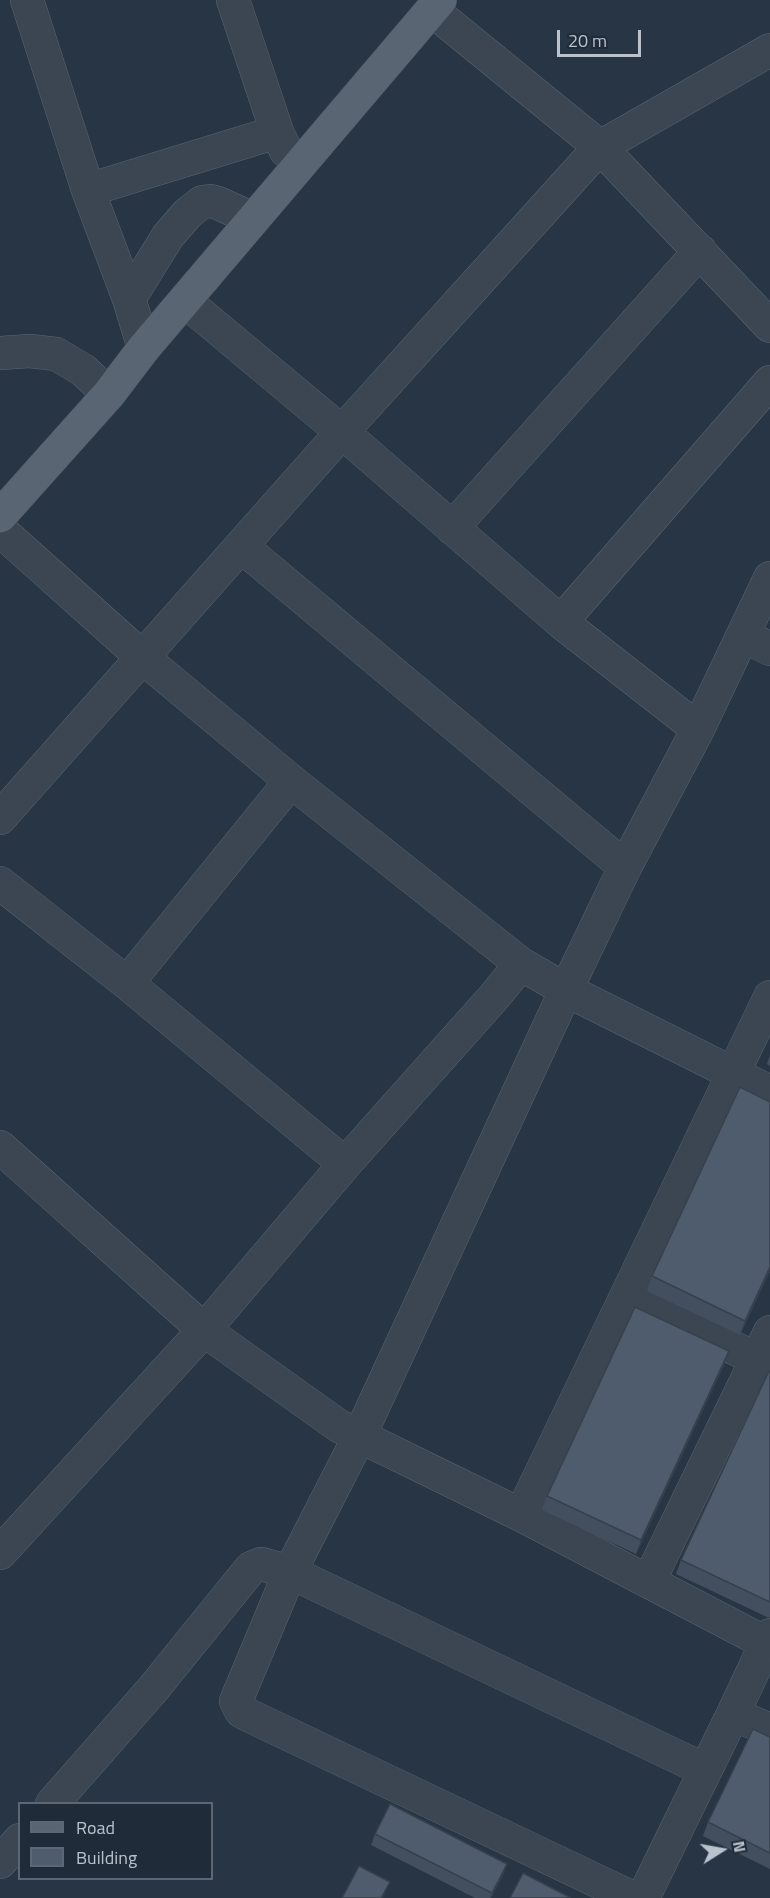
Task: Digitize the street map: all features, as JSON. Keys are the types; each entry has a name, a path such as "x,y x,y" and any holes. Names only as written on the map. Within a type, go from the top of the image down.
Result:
{"main road":[{"path":"0,516 108,394 144,348 436,5"}],"street":[{"path":"27,0 88,190 129,300 144,348"},
{"path":"233,0 277,132 295,169"},
{"path":"436,5 600,147 770,326"},
{"path":"0,818 342,432 600,147 770,50"},
{"path":"88,190 277,132"},
{"path":"129,300 168,236 188,213 202,202 218,203 254,219"},
{"path":"452,528 699,251"},
{"path":"185,301 342,432 561,622 698,729"},
{"path":"0,353 30,351 56,354 83,370 108,394"},
{"path":"561,622 770,382"},
{"path":"0,530 142,657 291,781 521,964 566,990 770,1092"},
{"path":"241,546 625,867"},
{"path":"633,1898 241,1711 236,1701 290,1572 359,1437 625,867 698,729 757,642 770,578"},
{"path":"127,983 291,781"},
{"path":"0,883 127,983 345,1164"},
{"path":"2,1546 204,1330 345,1164 521,964"},
{"path":"521,1515 770,997"},
{"path":"0,1147 204,1330 339,1426 768,1639 643,1898"},
{"path":"627,1298 766,1352 649,1581"},
{"path":"53,1802 153,1689 251,1568 261,1564 290,1572 705,1770"},
{"path":"733,1714 770,1730"},
{"path":"0,1862 18,1842"}],"building":[{"path":"740,1087 770,1102 770,1267 745,1321 652,1276"},
{"path":"635,1307 729,1351 641,1540 547,1496"},
{"path":"770,1371 770,1602 681,1560"},
{"path":"753,1729 770,1737 770,1853 708,1822"},
{"path":"390,1804 507,1864 492,1893 375,1834"},
{"path":"359,1866 390,1882 381,1898 342,1898"},
{"path":"523,1873 571,1898 510,1898"}]}
